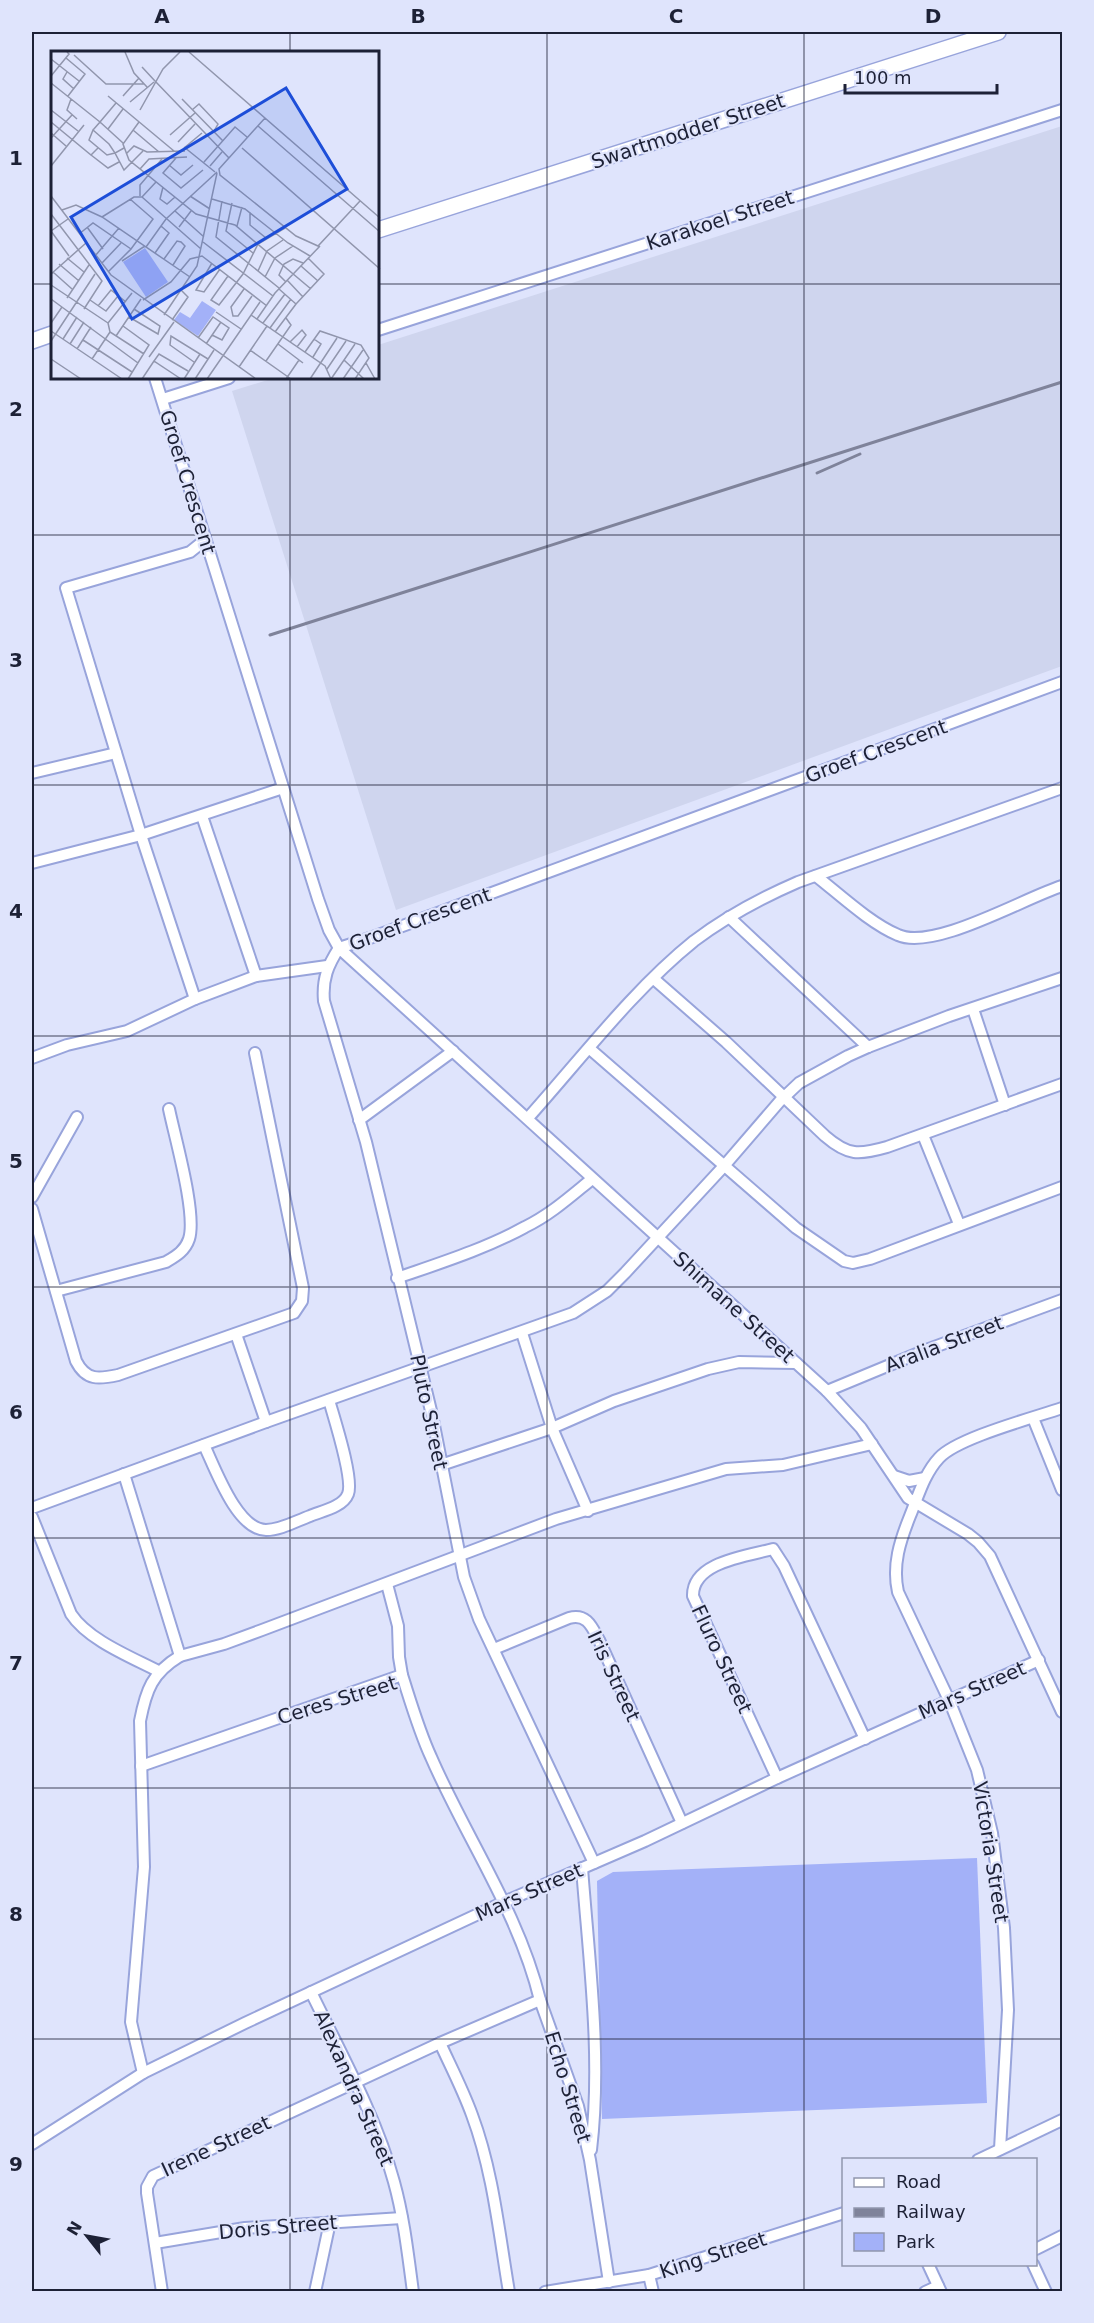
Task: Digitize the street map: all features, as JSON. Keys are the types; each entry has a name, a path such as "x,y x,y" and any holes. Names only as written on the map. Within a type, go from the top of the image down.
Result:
{"main road":[{"name":"Swartmodder Street","path":"380,229 998,32"},
{"path":"32,341 51,334"}],"street":[{"name":"Karakoel Street","path":"380,329 1062,110"},
{"name":"Groef Crescent","path":"156,380 324,918 339,948 1062,682"},
{"path":"163,399 223,380"},
{"path":"195,999 141,835 66,588 190,552 205,540"},
{"path":"32,773 116,753"},
{"path":"32,863 141,835 283,788"},
{"path":"528,1118 654,979 693,943 729,917 764,897 816,876 1062,788"},
{"path":"202,816 256,976"},
{"path":"816,876 884,927 909,939 936,935 979,921 1062,886"},
{"path":"729,917 868,1047"},
{"name":"Pluto Street","path":"339,948 327,966 323,989 324,1000 359,1119 420,1368 470,1594 594,1863"},
{"name":"Shimane Street","path":"339,948 827,1391 849,1413 908,1498 968,1534 985,1549 1003,1581 1062,1712"},
{"path":"32,1058 67,1045 127,1031 195,999 256,976 327,966"},
{"path":"32,1508 573,1313 607,1291 799,1083 868,1047 1062,978"},
{"path":"654,979 785,1096 825,1136 849,1152 870,1152 1062,1084"},
{"path":"974,1009 1005,1105"},
{"path":"590,1049 796,1228 844,1261 853,1263 870,1259 1062,1186"},
{"path":"359,1119 453,1051"},
{"path":"32,1209 76,1361 80,1369 91,1378 118,1375 294,1313 300,1306 303,1296 281,1173 255,1053"},
{"path":"56,1291 166,1262 186,1246 191,1228 188,1204 168,1110"},
{"path":"32,1197 77,1117"},
{"path":"923,1135 959,1224"},
{"path":"397,1278 475,1251 527,1227 558,1207 592,1179"},
{"name":"Aralia Street","path":"827,1391 926,1350 1062,1300"},
{"path":"522,1333 552,1428 588,1511"},
{"path":"236,1334 266,1422"},
{"path":"441,1465 552,1428 614,1401 708,1369 739,1362 796,1363"},
{"path":"204,1445 237,1510 245,1520 259,1529 278,1528 338,1505 348,1495 350,1488 346,1467 329,1401"},
{"name":"Victoria Street","path":"1000,2149 1008,2010 1004,1928 992,1833 977,1770 949,1700 898,1592 895,1578 900,1546 915,1504 925,1478 938,1459 955,1446 1062,1408"},
{"path":"1033,1418 1062,1490"},
{"path":"143,2073 131,2022 144,1867 140,1721 146,1698 158,1671 180,1656 224,1644 556,1519 726,1469 783,1465 872,1444"},
{"path":"124,1474 180,1656"},
{"path":"894,1476 909,1481 925,1478"},
{"path":"32,1517 76,1622 103,1641 158,1671"},
{"name":"Fluro Street","path":"777,1778 693,1596 693,1588 699,1575 715,1565 773,1549 784,1566 865,1739"},
{"path":"387,1584 398,1626 402,1675"},
{"name":"Iris Street","path":"494,1649 569,1618 576,1616 587,1620 599,1640 682,1823"},
{"name":"Mars Street","path":"32,2144 143,2073 504,1902 1039,1660"},
{"name":"Ceres Street","path":"141,1766 402,1675 431,1758 504,1902 536,1982 540,2000"},
{"path":"582,1868 592,1998 596,2099 590,2160"},
{"name":"Alexandra Street","path":"312,1992 355,2083 385,2154 402,2218 413,2292"},
{"path":"355,2083 540,2000"},
{"name":"Echo Street","path":"540,2000 578,2106 590,2160 609,2282"},
{"path":"440,2043 472,2115 480,2142 492,2194 509,2292"},
{"name":"Irene Street","path":"162,2292 147,2193 147,2187 153,2175 355,2083"},
{"path":"983,2158 1062,2121"},
{"name":"King Street","path":"545,2292 649,2275 842,2213"},
{"name":"Doris Street","path":"155,2243 245,2228 402,2218"},
{"path":"315,2292 330,2222"},
{"path":"1037,2248 1062,2236"},
{"path":"925,2292 940,2289 928,2266"},
{"path":"1033,2266 1046,2292"},
{"path":"649,2275 653,2292"}],"shaded area":[{"path":"1062,126 1062,666 396,910 232,391 268,380 380,380 380,344"}],"green space":[{"path":"977,1858 987,2103 602,2119 597,1881 613,1872"}],"railway":[{"path":"270,635 1062,382"},
{"path":"817,473 860,454"}]}
